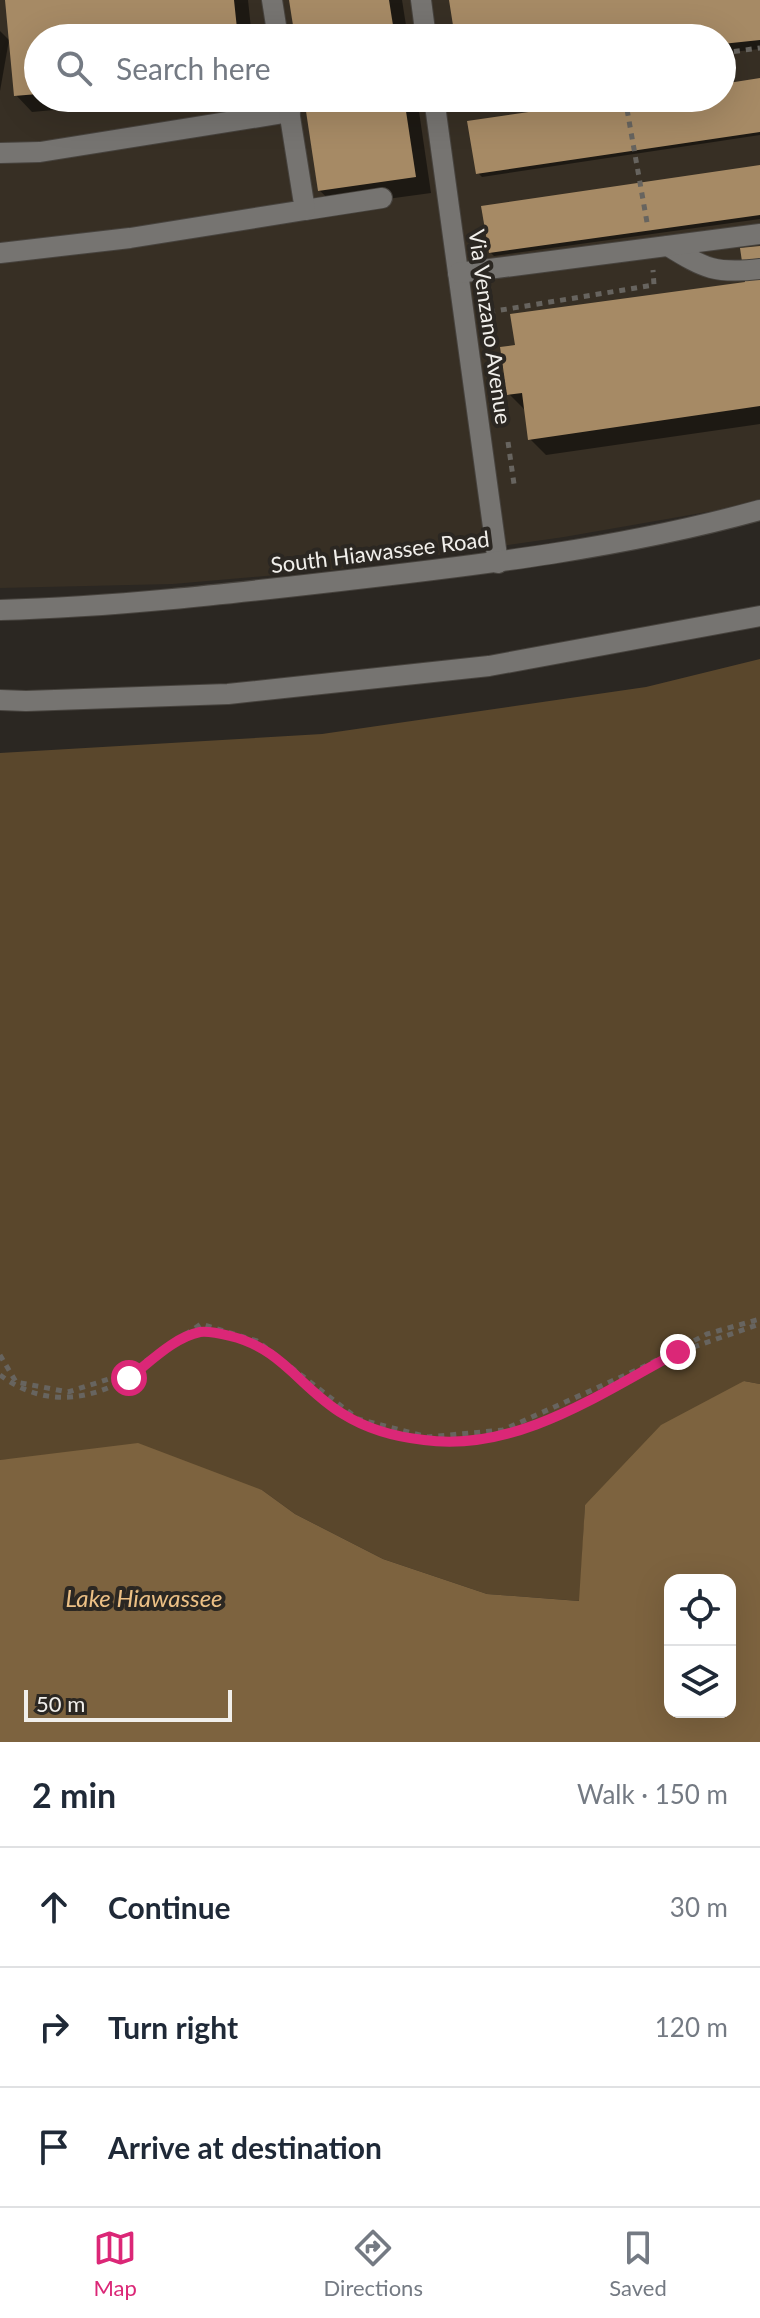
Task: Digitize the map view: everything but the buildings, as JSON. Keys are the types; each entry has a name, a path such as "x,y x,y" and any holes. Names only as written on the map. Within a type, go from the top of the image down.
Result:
{"street":[{"path":"272,0 276,24"},
{"path":"421,0 424,24"},
{"path":"0,153 40,152 251,112"},
{"path":"289,112 305,210"},
{"name":"Via Venzano Avenue","path":"436,112 498,563"},
{"path":"0,253 130,238 382,198"},
{"path":"458,273 760,234"},
{"path":"660,248 713,270 733,272 760,269"},
{"name":"South Hiawassee Road","path":"0,610 210,596 498,563 714,523 760,510"},
{"path":"0,700 228,694 489,666 760,616"}],"path":[{"path":"736,51 760,48"},
{"path":"489,312 654,285 660,248 628,112"},
{"path":"0,1355 16,1382 68,1392 128,1373 201,1324 257,1341 358,1419 428,1437 503,1430 641,1368 707,1334 760,1322"},
{"path":"0,1375 18,1388 41,1395 71,1398 99,1393 129,1378 174,1343 200,1332 225,1335 249,1340 274,1355 315,1394 365,1425 426,1441 463,1441 542,1423 594,1399 678,1352 760,1322"}],"shaded area":[{"path":"0,0 760,0 760,499 730,508 564,537 333,570 173,584 0,588"},
{"path":"760,659 760,1384 744,1381 585,1505 580,1601 487,1594 383,1559 295,1514 262,1490 28,1459 0,1460 0,753 322,734 646,687"}],"water":[{"name":"Lake Hiawassee","path":"744,1381 760,1384 760,1742 0,1742 0,1460 138,1443 262,1490 295,1514 383,1559 487,1594 579,1601 585,1505 661,1425"}],"route":[{"path":"129,1378 174,1343 200,1332 225,1335 249,1340 274,1355 315,1394 365,1425 426,1441 463,1441 542,1423 605,1393 678,1352"}]}
